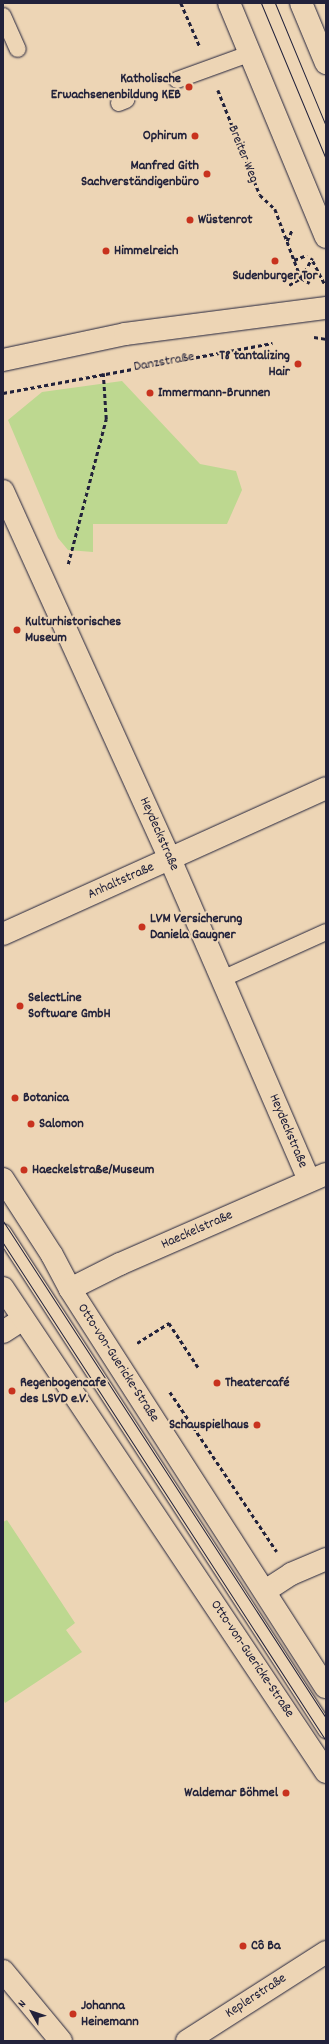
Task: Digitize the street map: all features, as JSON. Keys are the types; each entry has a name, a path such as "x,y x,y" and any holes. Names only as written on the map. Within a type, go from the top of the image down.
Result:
{"street":[{"path":"229,3 326,237"},
{"path":"301,3 326,63"},
{"path":"3,360 125,334 326,308"},
{"name":"Heydeckstraße","path":"3,491 170,859 222,979 318,1177"},
{"name":"Anhaltstraße","path":"3,934 326,788"},
{"name":"Haeckelstraße","path":"70,1289 318,1177"},
{"name":"Otto-von-Guericke-Straße","path":"3,1179 52,1255 70,1289 326,1687"},
{"name":"Otto-von-Guericke-Straße","path":"3,1288 326,1772"},
{"path":"3,1332 23,1319"},
{"path":"265,1591 291,1574 326,1559"},
{"name":"Keplerstraße","path":"187,2041 326,1952"},
{"path":"3,1971 61,2041"}],"lane":[{"path":"3,16 18,49"},
{"path":"177,80 250,54"},
{"path":"222,979 326,932"},
{"path":"3,1232 326,1730"}],"path":[{"name":"Breiter Weg","path":"181,3 260,195 275,209 301,278 312,258"},
{"path":"287,241 292,230"},
{"path":"294,260 311,253"},
{"path":"316,266 326,287"},
{"path":"308,338 325,338 326,342"},
{"name":"Danzstraße","path":"3,393 103,373 275,343"},
{"path":"68,564 106,419 103,373"},
{"path":"137,1343 169,1323 198,1368"},
{"name":"Otto-von-Guericke-Straße","path":"133,1337 142,1350"},
{"name":"Otto-von-Guericke-Straße","path":"168,1389 278,1553"}],"green space":[{"path":"122,381 200,464 236,471 242,490 227,524 93,524 93,552 68,550 58,538 8,420 42,392"},
{"path":"7,1520 75,1623 66,1630 82,1652 5,1703 3,1699 3,1522"}],"tram line":[{"path":"261,3 326,159"},
{"path":"275,3 326,126"},
{"path":"3,1221 326,1718"},
{"path":"3,1243 326,1741"}],"place":[{"name":"Katholische Erwachsenenbildung KEB","path":"189,87"},
{"name":"Ophirum","path":"195,136"},
{"name":"Manfred Gith Sachverständigenbüro","path":"207,174"},
{"name":"Wüstenrot","path":"190,220"},
{"name":"Himmelreich","path":"106,251"},
{"name":"Sudenburger Tor","path":"275,261"},
{"name":"T8 tantalizing Hair","path":"298,364"},
{"name":"Immermann-Brunnen","path":"150,393"},
{"name":"Kulturhistorisches Museum","path":"17,630"},
{"name":"LVM Versicherung Daniela Gaugner","path":"142,927"},
{"name":"SelectLine Software GmbH","path":"20,1006"},
{"name":"Botanica","path":"15,1098"},
{"name":"Salomon","path":"31,1124"},
{"name":"Haeckelstraße/Museum","path":"24,1170"},
{"name":"Theatercafé","path":"217,1383"},
{"name":"Regenbogencafe des LSVD e.V.","path":"12,1391"},
{"name":"Schauspielhaus","path":"257,1425"},
{"name":"Waldemar Böhmel","path":"286,1793"},
{"name":"Cô Ba","path":"243,1946"},
{"name":"Johanna Heinemann","path":"73,2014"}]}
